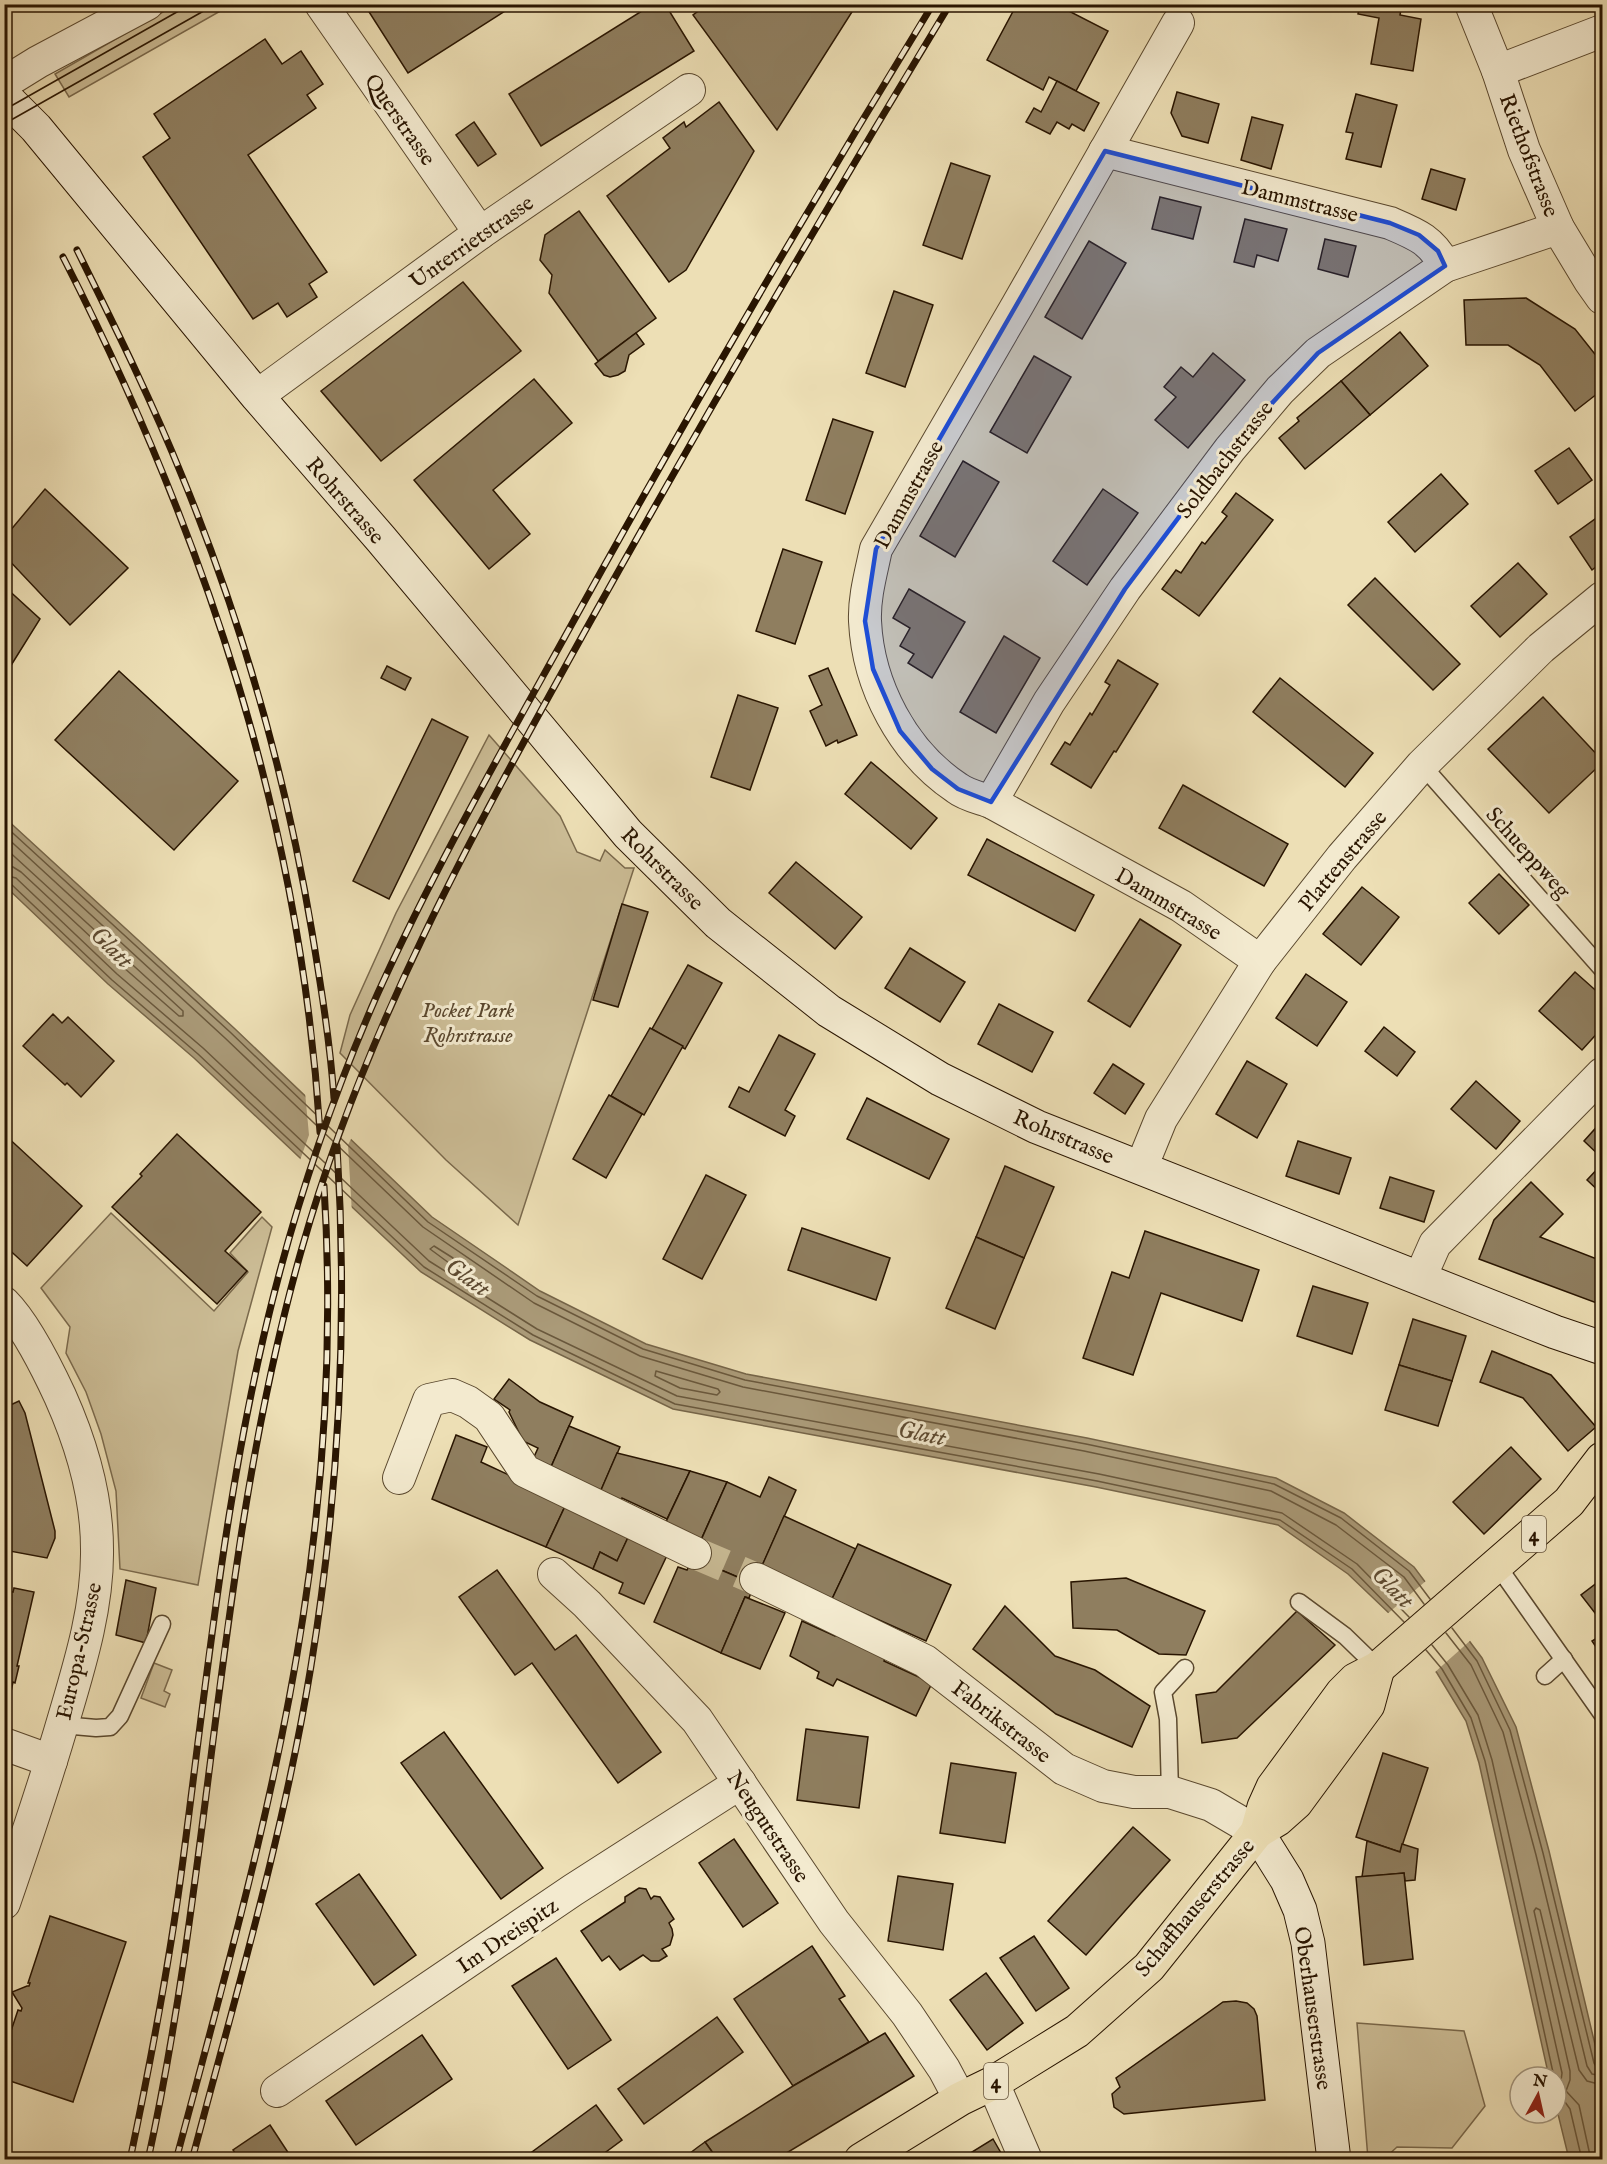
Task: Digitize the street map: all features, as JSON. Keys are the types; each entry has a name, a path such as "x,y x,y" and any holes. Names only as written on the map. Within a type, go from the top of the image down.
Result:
{"main road":[{"name":"Rohrstrasse","path":"4,96 42,134 257,396 381,539 628,834 718,923 829,1011 940,1079 1037,1126 1555,1332 1602,1348"},
{"name":"Rohrstrasse","path":"1555,1332 1602,1366"},
{"name":"Schaffhauserstrasse","path":"861,2160 1077,2031 1149,1967 1257,1832 1273,1787 1342,1693 1356,1680 1382,1664 1569,1502 1602,1459"},
{"name":"Schaffhauserstrasse","path":"1569,1502 1602,1487"},
{"name":"Oberhauserstrasse","path":"1257,1832 1287,1880 1300,1910 1308,1943 1334,2160"}],"street":[{"path":"4,83 38,62 147,4"},
{"name":"Querstrasse","path":"321,4 480,233"},
{"name":"Riethofstrasse","path":"1471,4 1498,71 1524,150 1558,228 1602,298"},
{"name":"Dammstrasse","path":"1183,14 876,549 868,586 865,621 870,658 880,689 900,731 932,769 958,789 991,802 1181,906 1260,961"},
{"path":"1498,71 1602,31"},
{"name":"Unterrietstrasse","path":"257,396 480,233 689,90"},
{"name":"Dammstrasse","path":"1105,151 1390,223 1419,235 1438,251 1445,266"},
{"name":"Soldbachstrasse","path":"991,802 1049,702 1125,589 1230,449 1265,407 1318,353 1445,266 1558,228"},
{"name":"Plattenstrasse","path":"1141,1168 1161,1119 1260,961 1342,857 1422,765 1541,648 1602,598"},
{"path":"1420,1278 1435,1244 1602,1074"},
{"name":"Europa-Strasse","path":"4,1303 52,1378 69,1415 85,1459 94,1509 97,1549 95,1583 82,1656 51,1761 4,1903"},
{"path":"399,1478 429,1400 452,1395 468,1402 489,1417 525,1471 695,1553"},
{"name":"Neugutstrasse","path":"554,1574 587,1604 697,1720 834,1922 907,2014 944,2069 960,2099"},
{"name":"Fabrikstrasse","path":"756,1579 925,1661 1064,1769 1102,1786 1134,1792 1170,1792 1211,1805 1257,1832"},
{"path":"4,1744 51,1761"},
{"name":"Im Dreispitz","path":"277,2091 573,1890 740,1783"},
{"path":"993,2083 1026,2160"}],"lane":[{"name":"Schueppweg","path":"1422,765 1602,969"},
{"path":"1485,1575 1564,1659 1602,1714"},
{"path":"1299,1602 1382,1664"},
{"path":"62,1725 96,1728 110,1726 120,1716 162,1624"},
{"path":"1545,1676 1564,1659"},
{"path":"1170,1792 1168,1719 1163,1692 1185,1668"}],"highlighted area":[{"path":"1105,151 1390,223 1419,235 1438,251 1445,266 1318,353 1230,449 1125,589 991,802 958,789 932,769 900,731 873,669 865,621 876,549"}],"green space":[{"path":"175,5 231,5 69,97 55,74"},
{"name":"Pocket Park Rohrstrasse","path":"489,735 560,816 577,852 600,861 605,850 625,868 634,868 518,1225 446,1160 340,1053 350,1015 396,913"},
{"path":"111,1213 214,1311 248,1272 230,1253 262,1217 272,1227 238,1351 198,1585 120,1569 116,1491 101,1434 86,1392 66,1353 70,1327 41,1288"},
{"path":"154,1663 172,1670 164,1691 170,1694 165,1707 141,1698"},
{"path":"1357,2023 1464,2031 1485,2106 1452,2148 1397,2147 1384,2159 1368,2159"}],"water":[{"name":"Glatt","path":"4,817 234,1028 432,1217 540,1291 646,1344 746,1374 1087,1438 1276,1478 1344,1513 1414,1567 1482,1658 1516,1727 1549,1851 1602,2074 1602,2159 1569,2159 1561,2125 1568,2125 1568,2065 1546,2065 1479,1763 1466,1721 1437,1673 1391,1615 1348,1574 1278,1525 1096,1487 673,1409 530,1340 421,1272 194,1058 108,984 5,886"}],"pier":[{"path":"305,1092 352,1137 348,1145 352,1214 299,1163 309,1135"},
{"path":"1427,1580 1472,1639 1434,1673 1386,1615"}],"building":[{"path":"364,4 516,4 408,73"},
{"path":"653,4 665,4 694,51 541,146 509,94"},
{"path":"708,4 857,4 777,130 693,15"},
{"path":"1017,4 1052,4 1108,31 1076,91 1049,77 1043,90 987,60"},
{"path":"1280,4 1319,4 1318,10"},
{"path":"1360,4 1402,4 1400,15 1421,19 1413,71 1371,64 1379,18 1358,14"},
{"path":"265,39 282,64 301,51 323,84 307,95 316,108 248,155 327,272 309,284 317,297 287,317 278,303 253,319 143,157 170,138 154,114"},
{"path":"1057,81 1099,103 1084,131 1072,124 1069,129 1057,122 1050,134 1026,122 1034,108 1041,112"},
{"path":"1177,92 1219,104 1208,143 1182,136 1171,113"},
{"path":"1356,94 1397,105 1381,167 1346,159 1353,133 1346,132"},
{"path":"719,102 754,151 686,270 669,282 607,196 670,148 663,138 684,122 686,127"},
{"path":"1252,117 1283,125 1271,169 1241,160"},
{"path":"474,122 496,154 478,166 456,135"},
{"path":"951,163 990,176 962,259 923,245"},
{"path":"1431,169 1465,179 1456,210 1422,199"},
{"path":"1160,197 1201,207 1193,239 1152,229"},
{"path":"579,211 656,318 598,361 549,293 552,275 540,260 545,235"},
{"path":"1245,219 1287,229 1278,261 1257,255 1254,267 1234,262"},
{"path":"1325,239 1356,246 1348,277 1318,269"},
{"path":"1089,241 1126,263 1082,339 1045,317"},
{"path":"463,282 521,351 381,461 321,391"},
{"path":"894,291 933,305 905,387 866,373"},
{"path":"1526,298 1575,329 1602,363 1602,390 1575,411 1540,365 1508,345 1466,345 1464,300"},
{"path":"1400,332 1428,366 1370,415 1341,381"},
{"path":"636,333 644,344 629,355 625,371 610,377 604,375 595,364"},
{"path":"1213,353 1245,380 1188,448 1155,420 1176,397 1164,387 1181,367 1193,377"},
{"path":"1034,356 1071,377 1027,453 990,432"},
{"path":"534,379 572,423 493,490 530,534 489,569 414,480"},
{"path":"1341,381 1370,415 1305,469 1279,438 1299,421 1297,418"},
{"path":"833,419 873,432 845,514 806,500"},
{"path":"1569,448 1592,480 1558,504 1535,471"},
{"path":"963,461 999,482 955,557 920,536"},
{"path":"1441,474 1468,504 1415,552 1388,522"},
{"path":"45,489 128,568 70,625 4,555 4,538"},
{"path":"1103,489 1138,513 1087,585 1053,561"},
{"path":"1236,493 1273,520 1199,616 1162,589 1176,570 1181,573 1202,542 1205,544 1227,516 1222,512"},
{"path":"1602,514 1602,562 1592,570 1570,537"},
{"path":"783,549 822,562 795,644 756,631"},
{"path":"1518,563 1547,594 1500,637 1471,606"},
{"path":"1375,578 1460,664 1433,690 1348,605"},
{"path":"4,586 40,619 10,667 4,662"},
{"path":"909,589 965,622 932,678 908,663 914,654 900,646 910,628 893,618"},
{"path":"1004,636 1040,658 996,733 960,712"},
{"path":"1118,660 1158,684 1091,788 1051,764 1065,742 1070,745 1090,713 1092,715 1110,685 1105,682"},
{"path":"387,666 411,678 405,690 381,678"},
{"path":"828,668 857,735 838,743 837,740 826,746 810,711 822,705 809,676"},
{"path":"119,671 238,781 174,850 55,740"},
{"path":"1280,678 1373,753 1345,787 1253,712"},
{"path":"738,695 778,708 750,790 711,777"},
{"path":"1543,697 1602,760 1602,763 1549,813 1488,749"},
{"path":"432,719 468,737 389,899 353,881"},
{"path":"871,762 937,818 911,849 845,794"},
{"path":"1183,785 1288,844 1264,886 1159,828"},
{"path":"987,839 1094,895 1075,931 968,875"},
{"path":"796,862 862,917 835,949 769,893"},
{"path":"1499,874 1529,905 1499,934 1469,903"},
{"path":"1362,887 1399,917 1361,965 1323,934"},
{"path":"622,904 648,912 618,1007 593,1000"},
{"path":"1140,919 1181,945 1130,1027 1088,1001"},
{"path":"910,948 965,982 940,1022 885,988"},
{"path":"688,965 722,983 685,1049 652,1029"},
{"path":"1575,972 1602,996 1602,1028 1582,1050 1539,1011"},
{"path":"1306,974 1347,1002 1317,1046 1276,1018"},
{"path":"999,1004 1053,1032 1032,1072 978,1044"},
{"path":"53,1014 62,1023 68,1017 114,1061 81,1097 23,1046"},
{"path":"1384,1027 1415,1052 1397,1076 1365,1051"},
{"path":"650,1028 683,1046 644,1115 611,1096"},
{"path":"779,1035 815,1054 785,1110 795,1116 785,1136 729,1107 739,1087 749,1092"},
{"path":"1247,1061 1287,1084 1257,1138 1216,1114"},
{"path":"1113,1064 1144,1084 1125,1114 1094,1093"},
{"path":"1476,1081 1520,1121 1496,1149 1451,1109"},
{"path":"609,1095 642,1114 606,1178 573,1159"},
{"path":"867,1098 949,1139 929,1179 847,1139"},
{"path":"1602,1121 1602,1158 1584,1141"},
{"path":"4,1134 82,1206 27,1266 4,1245"},
{"path":"177,1134 261,1212 225,1251 247,1271 217,1304 112,1207"},
{"path":"1298,1141 1351,1158 1339,1194 1286,1176"},
{"path":"1602,1164 1602,1194 1587,1180"},
{"path":"1005,1166 1054,1187 1024,1258 976,1237"},
{"path":"706,1175 746,1195 702,1279 663,1259"},
{"path":"1390,1177 1434,1191 1424,1222 1380,1208"},
{"path":"1531,1182 1563,1214 1540,1237 1602,1261 1602,1305 1479,1259 1494,1220"},
{"path":"802,1228 890,1258 876,1300 788,1270"},
{"path":"1145,1231 1259,1270 1242,1321 1161,1293 1133,1375 1083,1358 1112,1272 1129,1278"},
{"path":"976,1237 1024,1258 995,1329 946,1308"},
{"path":"1313,1286 1368,1303 1352,1354 1297,1336"},
{"path":"1413,1319 1466,1336 1452,1381 1399,1365"},
{"path":"1492,1351 1551,1375 1596,1427 1568,1451 1523,1398 1480,1382"},
{"path":"1399,1365 1452,1381 1438,1426 1385,1410"},
{"path":"509,1379 540,1402 573,1417 551,1467 533,1459 538,1448 523,1441 510,1410 494,1399"},
{"path":"19,1401 25,1413 55,1531 55,1538 47,1558 4,1550 4,1408"},
{"path":"569,1426 620,1447 598,1497 551,1467"},
{"path":"456,1435 487,1447 481,1462 567,1502 546,1547 432,1499"},
{"path":"1511,1447 1541,1479 1484,1534 1453,1502"},
{"path":"617,1453 690,1471 667,1519 622,1498 619,1505 598,1497"},
{"path":"690,1471 727,1482 700,1542 664,1526"},
{"path":"769,1477 796,1490 754,1584 693,1558 727,1482 760,1497"},
{"path":"567,1502 631,1531 617,1561 600,1552 593,1569 546,1547"},
{"path":"784,1516 856,1549 832,1599 761,1568"},
{"path":"631,1531 670,1549 644,1604 619,1593 623,1583 593,1569 600,1552 617,1561"},
{"path":"858,1544 951,1585 926,1641 832,1599"},
{"path":"693,1558 754,1584 749,1598 745,1597 721,1653 654,1622 678,1567 687,1570"},
{"path":"497,1570 555,1650 576,1635 661,1752 618,1783 532,1663 515,1675 459,1597"},
{"path":"1126,1578 1205,1611 1186,1655 1159,1654 1117,1630 1073,1628 1071,1582"},
{"path":"1602,1579 1602,1622 1581,1595"},
{"path":"126,1580 156,1588 146,1643 116,1635"},
{"path":"14,1588 34,1592 17,1666 19,1666 8,1706 4,1705 4,1590 13,1592"},
{"path":"745,1597 785,1613 760,1669 721,1653"},
{"path":"1005,1606 1055,1656 1095,1670 1150,1706 1132,1747 1056,1714 973,1649"},
{"path":"1297,1611 1335,1645 1237,1738 1202,1743 1196,1695 1216,1692"},
{"path":"802,1621 835,1636 837,1632 885,1658 884,1661 932,1683 916,1716 837,1679 833,1686 817,1678 819,1672 790,1656"},
{"path":"1602,1635 1602,1656 1592,1641"},
{"path":"806,1729 868,1737 859,1808 797,1800"},
{"path":"444,1732 543,1868 501,1899 401,1763"},
{"path":"1383,1753 1428,1768 1400,1852 1356,1837"},
{"path":"951,1763 1016,1773 1005,1843 940,1833"},
{"path":"1133,1827 1170,1860 1086,1955 1048,1921"},
{"path":"734,1839 778,1903 743,1927 699,1863"},
{"path":"1367,1841 1400,1852 1402,1844 1418,1849 1415,1880 1405,1881 1404,1873 1362,1877"},
{"path":"1404,1873 1413,1959 1364,1965 1356,1877"},
{"path":"359,1874 416,1955 374,1985 316,1904"},
{"path":"898,1876 953,1884 943,1950 888,1941"},
{"path":"639,1888 646,1889 651,1899 654,1896 660,1897 674,1919 669,1923 673,1935 670,1945 662,1949 667,1956 659,1961 651,1961 643,1955 620,1970 609,1956 602,1961 581,1931 625,1902 625,1897"},
{"path":"50,1916 126,1942 73,2102 4,2079 4,2052 18,2010 21,2011 22,2008 12,1992 29,1986 30,1983 28,1983"},
{"path":"1034,1936 1069,1988 1036,2011 1000,1958"},
{"path":"812,1946 845,1996 839,1999 869,2042 793,2086 734,1999"},
{"path":"556,1958 611,2040 568,2069 512,1986"},
{"path":"986,1973 1023,2023 987,2050 950,2000"},
{"path":"1223,2002 1247,2003 1254,2009 1257,2016 1265,2100 1124,2114 1114,2107 1112,2094 1120,2087 1116,2078"},
{"path":"717,2017 743,2052 644,2124 618,2089"},
{"path":"885,2033 914,2076 775,2160 718,2160 705,2142 793,2086"},
{"path":"422,2035 452,2079 356,2145 326,2101"},
{"path":"596,2105 622,2140 595,2160 521,2160"},
{"path":"270,2125 293,2160 240,2160 233,2150"},
{"path":"993,2139 1005,2160 959,2160"},
{"path":"705,2142 718,2160 681,2160 698,2147"}],"tunnel":[{"path":"695,1553 756,1579"}],"tram line":[{"path":"4,110 191,4"},
{"path":"4,124 216,4"}],"railway":[{"path":"130,2160 153,2048 172,1935 211,1638 233,1490 247,1417 280,1271 311,1166 336,1097 399,947 496,760 704,389 794,234 933,4"},
{"path":"148,2160 170,2046 188,1932 233,1587 251,1473 274,1360 302,1248 328,1165 358,1084 428,926 548,698 767,312 950,4"},
{"path":"77,250 132,362 170,447 204,531 243,643 275,758 301,874 325,1015 334,1098"},
{"path":"63,257 114,362 160,467 201,573 237,681 267,791 291,902 309,1016 320,1132"},
{"path":"192,2160 273,1853 300,1728 321,1601 339,1407 342,1276 337,1146"},
{"path":"176,2160 230,1958 263,1822 303,1617 317,1510 325,1402 328,1294 324,1186"}]}
